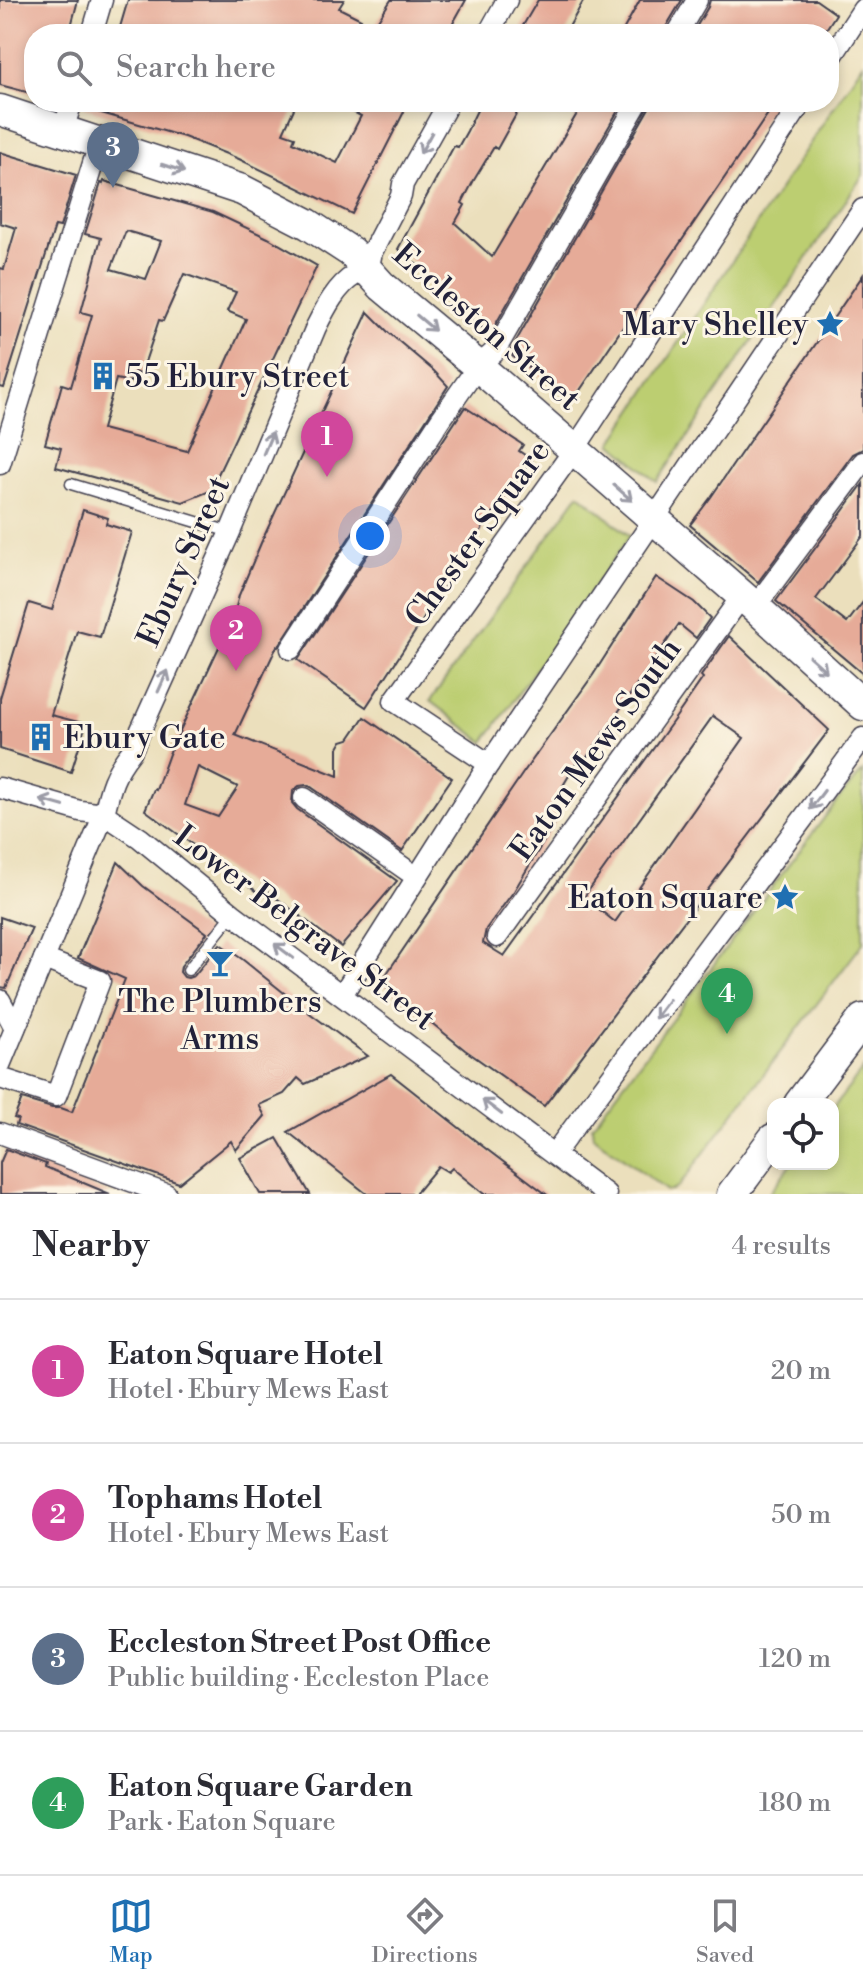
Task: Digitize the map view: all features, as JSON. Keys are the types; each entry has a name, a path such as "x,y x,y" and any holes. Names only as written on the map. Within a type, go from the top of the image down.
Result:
{"main road":[{"name":"Eccleston Street","path":"0,110 67,116 99,144 242,190 323,233 351,252 382,286 749,601 863,705"},
{"path":"804,1098 863,1019"},
{"path":"732,1194 767,1147"}],"street":[{"path":"95,24 102,0"},
{"path":"494,24 507,0"},
{"path":"683,24 697,0"},
{"path":"839,46 863,9"},
{"path":"368,271 372,252 401,196 403,184 443,112"},
{"path":"291,649 441,419 478,366 495,351 632,112"},
{"name":"Chester Square","path":"489,764 394,701 574,450 795,112"},
{"path":"0,464 99,144"},
{"path":"342,995 489,764 863,209"},
{"name":"Ebury Street","path":"0,1065 104,814 118,768 131,752 325,310 340,289 356,275 368,271"},
{"name":"Eaton Mews South","path":"497,937 749,601 863,462"},
{"path":"606,1194 554,1154 863,738"},
{"name":"Lower Belgrave Street","path":"0,788 80,811 104,814 140,838 233,914 554,1154"},
{"path":"304,798 418,875"},
{"path":"0,1078 56,1096 100,981 44,959"},
{"path":"0,1000 15,1028"},
{"path":"0,1133 166,1194"}],"lane":[{"path":"71,484 230,532"},
{"path":"188,970 233,914"}],"green space":[{"path":"863,63 863,175 657,482 612,443 831,112 839,112 839,99"},
{"path":"579,494 630,536 484,742 430,701"},
{"path":"863,771 863,943 678,1187 667,1191 593,1136 592,1126 840,797"},
{"path":"863,1069 863,1194 769,1194 787,1170 839,1170 839,1100"}],"building":[{"path":"0,0 78,0 72,24 24,24 24,91 0,85"},
{"path":"128,0 344,0 339,8 361,19 358,24 121,24"},
{"path":"391,0 466,0 453,24 375,24"},
{"path":"538,0 584,0 571,24 524,24"},
{"path":"640,0 682,0 668,24 627,24"},
{"path":"710,0 816,0 836,14 830,24 698,24"},
{"path":"98,112 292,112 283,133 295,137 293,142 337,163 361,116 353,112 404,112 352,214 239,159 184,137"},
{"path":"476,112 517,112 497,149 494,147 474,180 455,223 492,257 578,112 617,112 490,334 398,249 454,146 458,147"},
{"path":"647,112 769,112 574,399 512,356 514,353 511,350"},
{"path":"0,152 76,175 60,227 55,226 4,388 0,387 0,268 4,269 16,228 0,223"},
{"name":"55 Ebury Street","path":"104,181 213,212 317,266 210,491 183,502 56,467 61,448 45,444 62,384 71,387 92,315 81,312 101,238 85,234","holes":["126,231 161,241 146,279 111,269","184,274 236,292 227,311 246,319 187,451 102,429 116,379 130,382 134,372 141,374 159,320 163,321"]},
{"path":"863,275 863,449 853,454 758,582 690,525"},
{"path":"368,312 448,386 277,646 235,735 338,776 338,748 342,741 349,739 364,717 452,778 402,851 311,787 299,786 293,791 292,803 297,809 397,881 341,947 267,891 263,896 145,810 234,615 261,543","holes":["198,767 238,787 218,817 185,805"]},
{"path":"465,407 523,445 519,451 532,460 490,517 366,707 298,660"},
{"path":"863,484 863,536 816,599 847,623 863,602 863,674 776,601"},
{"path":"83,510 108,518 106,524 132,532 100,637 77,631 51,715 86,724 71,772 0,749 0,698 29,603 52,610"},
{"path":"656,577 694,602 710,618 696,638 679,624 585,760 580,757 561,789 571,796 514,891 486,929 483,943 504,956 676,717 729,636 829,730 544,1106 465,1050 381,982 593,675","holes":["713,716 744,738 615,922 584,897"]},
{"path":"118,862 143,886 207,933 181,966 180,972 184,977 194,976 220,944 368,1056 305,1084 298,1078 284,1094 259,1105 265,1116 236,1150 231,1141 179,1183 16,1125 18,1119 14,1118 22,1099 72,1112 125,979 78,958"},
{"path":"0,917 32,928 6,988 0,987"},
{"path":"391,1074 546,1194 484,1194 452,1168 448,1172 438,1166 415,1194 367,1194 288,1132"},
{"path":"277,1138 310,1194 260,1194 240,1158"},
{"path":"6,1149 110,1194 0,1194 0,1163"}],"place":[{"name":"Eccleston Street Post Office","path":"113,188"},
{"name":"Mary Shelley","path":"830,324"},
{"name":"55 Ebury Street","path":"103,376"},
{"name":"Eaton Square Hotel","path":"327,477"},
{"name":"Tophams Hotel","path":"236,671"},
{"name":"Ebury Gate","path":"41,737"},
{"name":"Eaton Square","path":"785,897"},
{"name":"The Plumbers Arms","path":"220,963"},
{"name":"Eaton Square Garden","path":"727,1034"}]}
